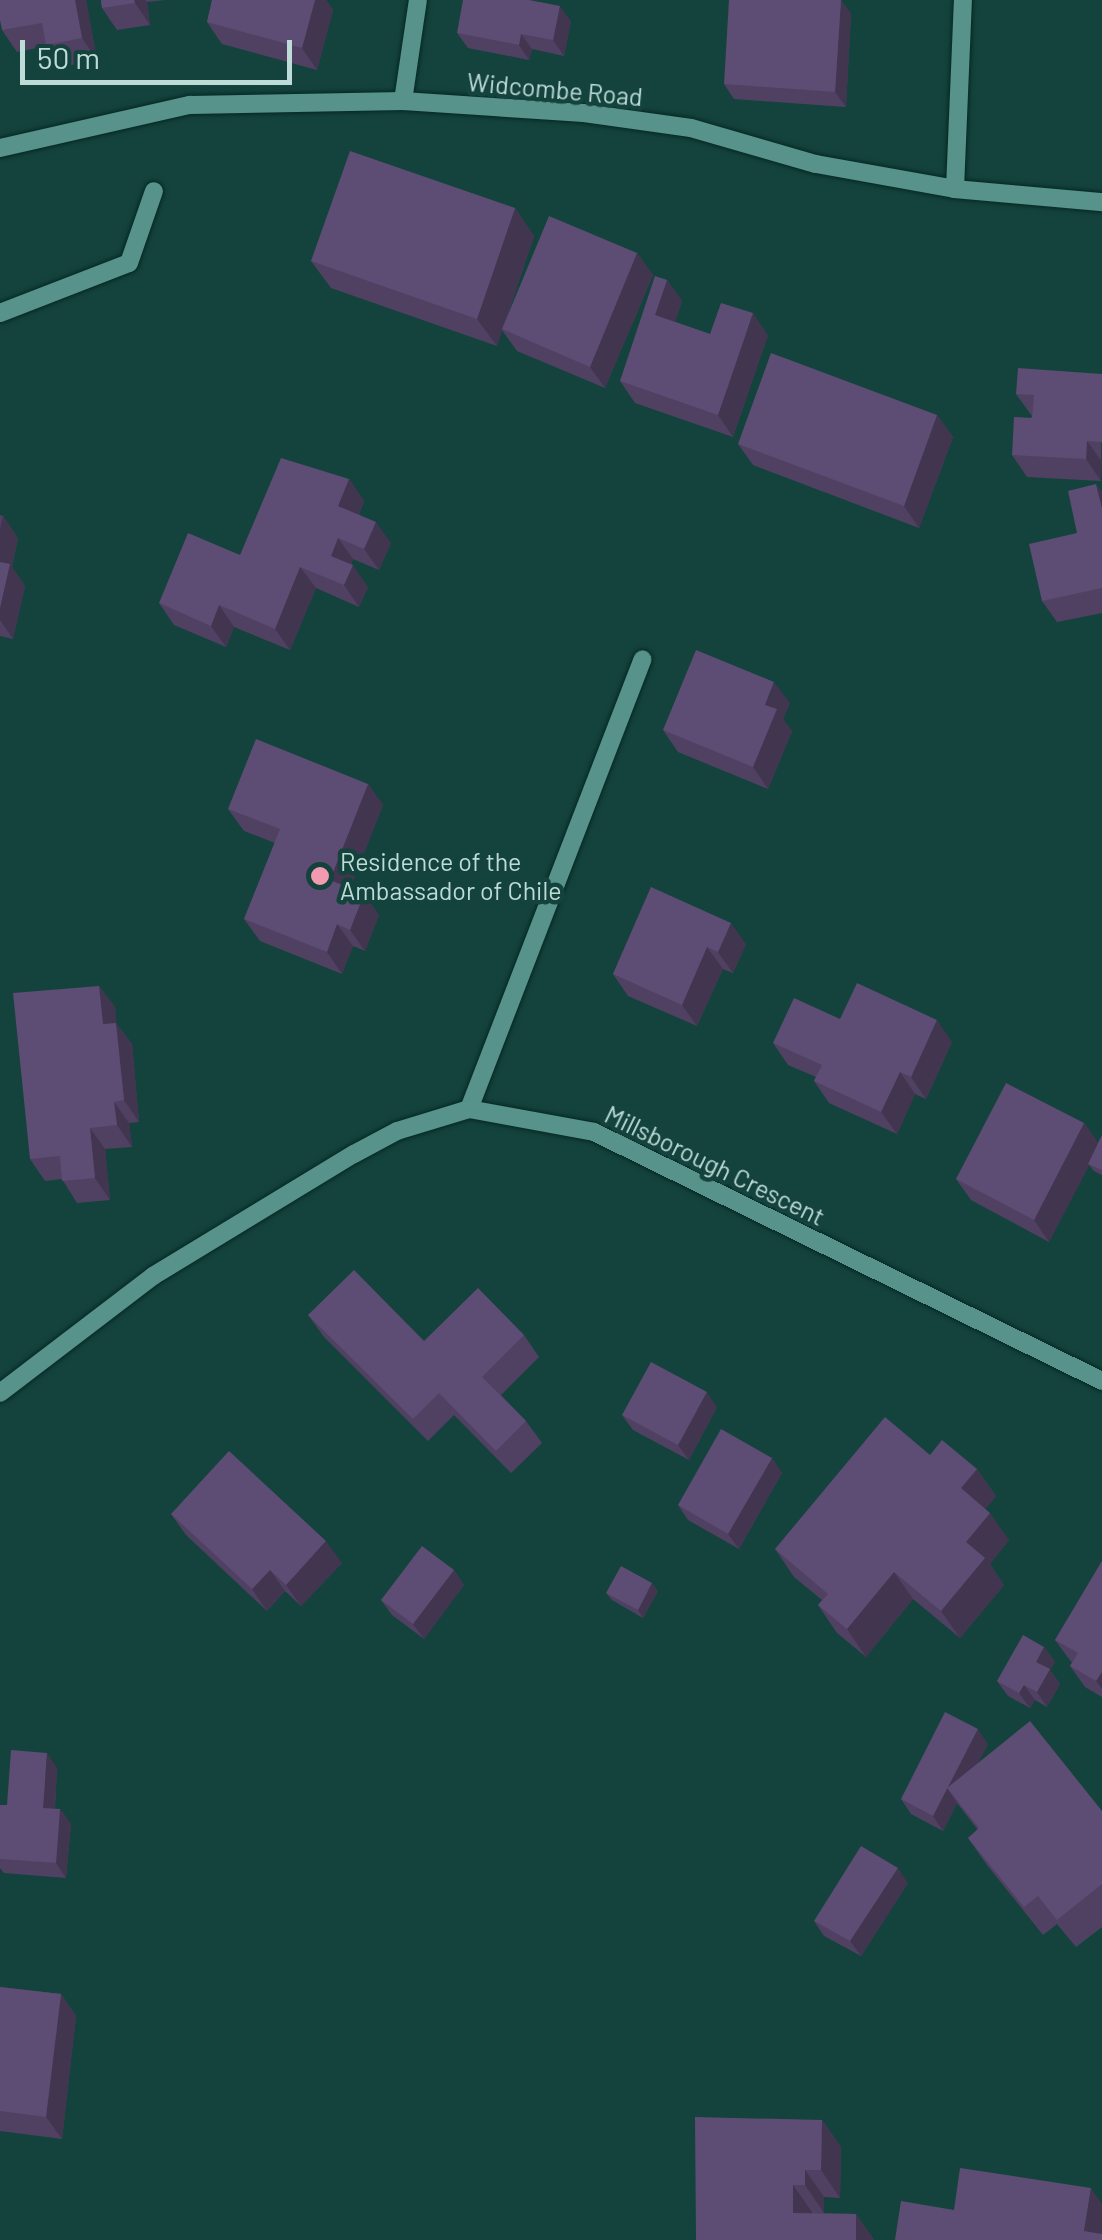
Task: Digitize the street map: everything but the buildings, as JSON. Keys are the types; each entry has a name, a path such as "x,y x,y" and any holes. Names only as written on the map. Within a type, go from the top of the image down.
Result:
{"street":[{"path":"402,100 418,0"},
{"path":"956,189 963,0"},
{"name":"Widcombe Road","path":"0,148 190,106 402,100 584,112 691,128 816,164 956,189 1102,202"},
{"path":"0,314 129,262 154,191"},
{"path":"468,1109 643,659"},
{"name":"Millsborough Crescent","path":"0,1392 153,1276 354,1154 397,1131 468,1109 594,1132 1102,1381"}],"place":[{"name":"Residence of the Ambassador of Chile","path":"320,876"}]}
